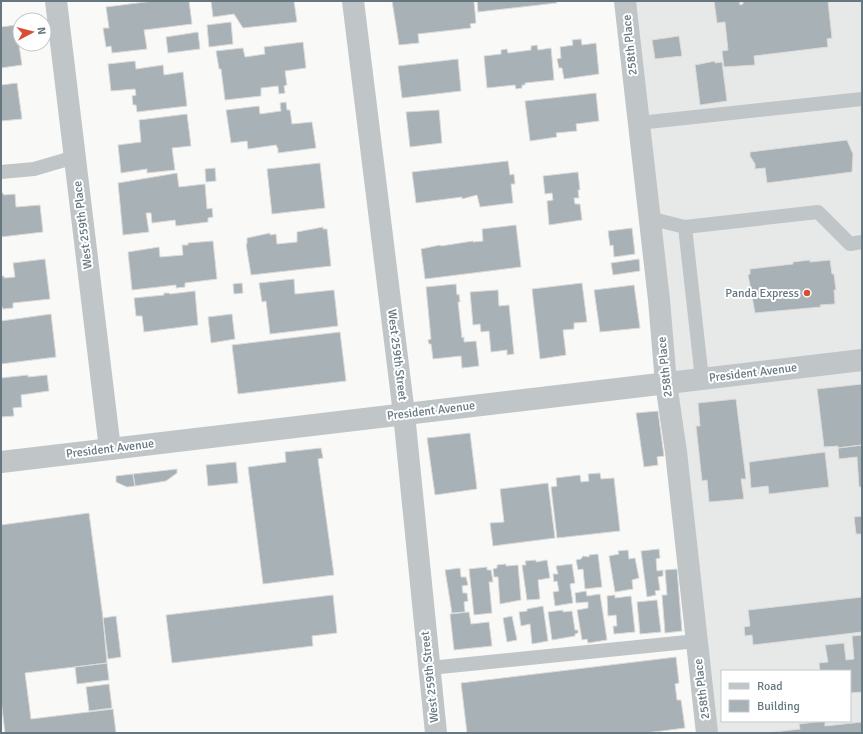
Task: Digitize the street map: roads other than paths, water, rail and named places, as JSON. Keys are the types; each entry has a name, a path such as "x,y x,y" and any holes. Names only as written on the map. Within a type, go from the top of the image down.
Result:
{"street":[{"name":"West 259th Place","path":"56,1 110,449"},
{"name":"West 259th Street","path":"353,1 404,414 436,733"},
{"name":"258th Place","path":"625,1 650,218 666,383 676,452 707,733"},
{"name":"President Avenue","path":"1,462 862,360"}],"lane":[{"path":"639,123 862,98"},
{"path":"1,172 34,169 75,157"},
{"path":"650,218 685,228 818,212 850,244 862,242"},
{"path":"685,228 702,379"},
{"path":"430,668 697,641"}],"place":[{"name":"Panda Express","path":"807,293"}]}
